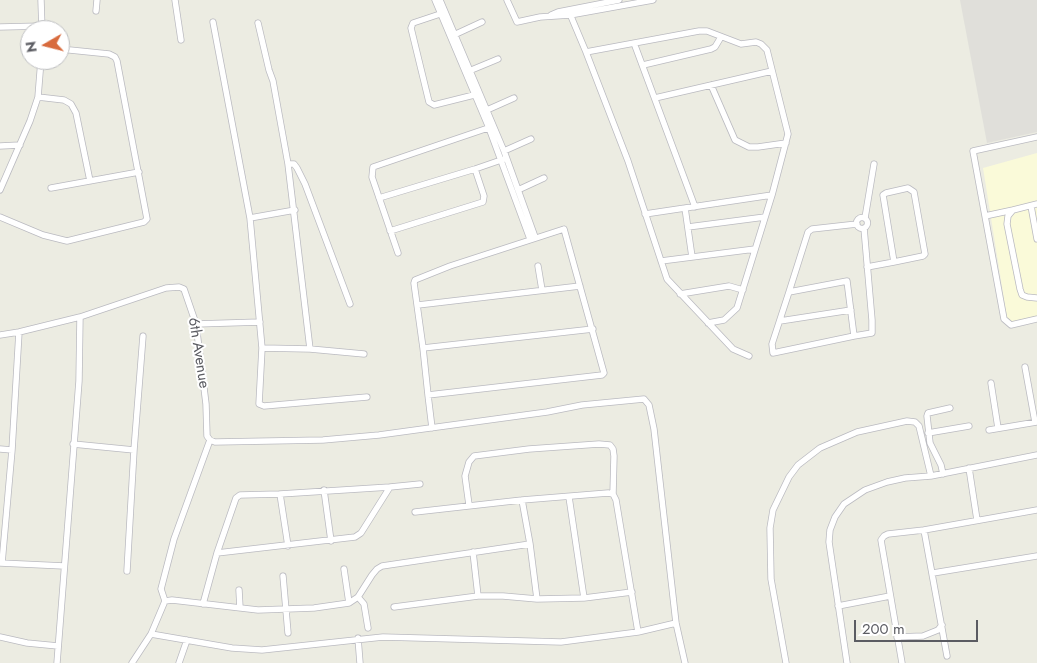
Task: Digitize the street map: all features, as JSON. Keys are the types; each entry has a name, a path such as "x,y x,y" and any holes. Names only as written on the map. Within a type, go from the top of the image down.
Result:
{"street":[{"path":"41,0 42,20"},
{"path":"96,11 97,0"},
{"path":"175,0 181,40"},
{"path":"435,0 456,34 491,127 518,190 532,238"},
{"path":"440,0 443,13 469,71"},
{"path":"508,0 517,22 540,16 653,0"},
{"path":"570,12 619,0"},
{"path":"570,12 628,160 667,279 733,350 749,356"},
{"path":"443,13 413,23 411,28 429,102 434,105 478,94"},
{"path":"213,22 250,218 262,348 259,404 264,406 367,396"},
{"path":"456,34 482,22"},
{"path":"258,23 273,81 288,164 310,349"},
{"path":"0,26 20,27"},
{"path":"586,52 699,31 707,31 741,44 747,45 756,42 761,44 766,50 788,134 786,144 737,308 724,320 708,323"},
{"path":"643,65 711,49 715,47 721,37"},
{"path":"634,43 695,206"},
{"path":"0,218 43,235 67,241 144,222 147,215 118,61 109,54 70,50"},
{"path":"469,71 498,59"},
{"path":"0,190 30,121 38,97 40,70"},
{"path":"655,98 772,71"},
{"path":"712,85 735,140 749,147 786,144"},
{"path":"478,94 487,110 491,127 504,151 504,159 532,238"},
{"path":"38,97 64,100 71,104 76,113 90,181"},
{"path":"487,110 514,98"},
{"path":"398,253 372,177 373,166 491,127"},
{"path":"1037,137 973,151 1004,319 1011,324 1037,319"},
{"path":"504,151 531,139"},
{"path":"0,146 20,145"},
{"path":"379,198 504,159"},
{"path":"288,164 294,164 305,184 350,304"},
{"path":"864,228 859,227 857,224 812,228 808,232 772,344 773,353 872,333 864,228 867,223 865,218 874,164"},
{"path":"390,231 483,202 484,196 475,169"},
{"path":"51,188 139,172"},
{"path":"518,190 544,178"},
{"path":"867,267 894,262 923,256 925,254 914,192 908,188 886,192 883,195 894,262"},
{"path":"645,214 772,195"},
{"path":"985,216 1034,205 1037,239"},
{"path":"685,208 692,257"},
{"path":"250,218 294,210"},
{"path":"1013,210 1008,216 1007,224 1020,289 1022,295 1037,298"},
{"path":"688,227 765,217"},
{"path":"857,224 858,219 865,218"},
{"path":"428,395 602,376 604,370 565,230 560,229 532,238 417,278 414,283 432,428"},
{"path":"661,261 755,248"},
{"path":"538,266 542,290"},
{"path":"789,292 847,281 854,336"},
{"path":"418,305 580,286"},
{"path":"680,294 729,286 743,290"},
{"name":"6th Avenue","path":"0,335 80,317 166,288 180,287 184,289 196,324 208,436 210,440 174,539 161,590 165,601"},
{"path":"780,321 850,310"},
{"path":"57,663 79,381 80,317"},
{"path":"196,324 260,322"},
{"path":"423,348 593,330"},
{"path":"19,332 12,450 1,563 64,566"},
{"path":"127,572 143,336"},
{"path":"262,348 310,349 364,354"},
{"path":"988,430 1036,422 1025,367"},
{"path":"991,383 998,428"},
{"path":"210,440 215,442 323,440 432,428 560,411 582,405 644,399 648,405 654,429 676,623 685,663"},
{"path":"943,474 941,465 930,443 927,415 950,408"},
{"path":"786,663 771,579 770,528 772,510 789,477 798,465 820,448 857,432 915,422 919,426 931,476"},
{"path":"928,433 969,426"},
{"path":"73,444 134,450"},
{"path":"469,505 465,476 469,462 474,456 529,449 599,444 610,445 614,456 613,494 616,500 638,632"},
{"path":"0,449 12,450"},
{"path":"847,663 829,542 830,530 844,504 856,495 876,486 905,478 943,474 1037,455"},
{"path":"969,468 977,520"},
{"path":"204,604 217,553 236,498 240,495 420,484"},
{"path":"217,553 331,541 359,535 390,487"},
{"path":"324,490 331,541"},
{"path":"280,494 288,546"},
{"path":"416,512 522,500 613,494"},
{"path":"569,497 584,598"},
{"path":"522,500 537,599"},
{"path":"0,507 7,508"},
{"path":"902,663 881,540 884,536 1037,510"},
{"path":"924,530 947,656"},
{"path":"132,663 151,634 165,601 172,600 240,608 285,610 349,603 358,597 372,574 382,566 530,544"},
{"path":"473,552 478,596"},
{"path":"933,573 1037,556"},
{"path":"344,569 349,603"},
{"path":"283,576 288,633"},
{"path":"239,590 240,608"},
{"path":"394,607 478,596 537,599 584,598 632,592"},
{"path":"838,606 890,596"},
{"path":"358,597 364,604 368,628"},
{"path":"151,634 232,648 262,650 358,638 408,637 561,642 638,632 676,623"},
{"path":"897,638 923,636 938,630 942,625"},
{"path":"0,637 27,643 58,646"},
{"path":"358,638 360,663"},
{"path":"179,663 187,640"}],"shaded area":[{"path":"960,0 1037,0 1037,132 987,143"},
{"path":"1037,153 1037,316 1008,324 983,168"}]}
